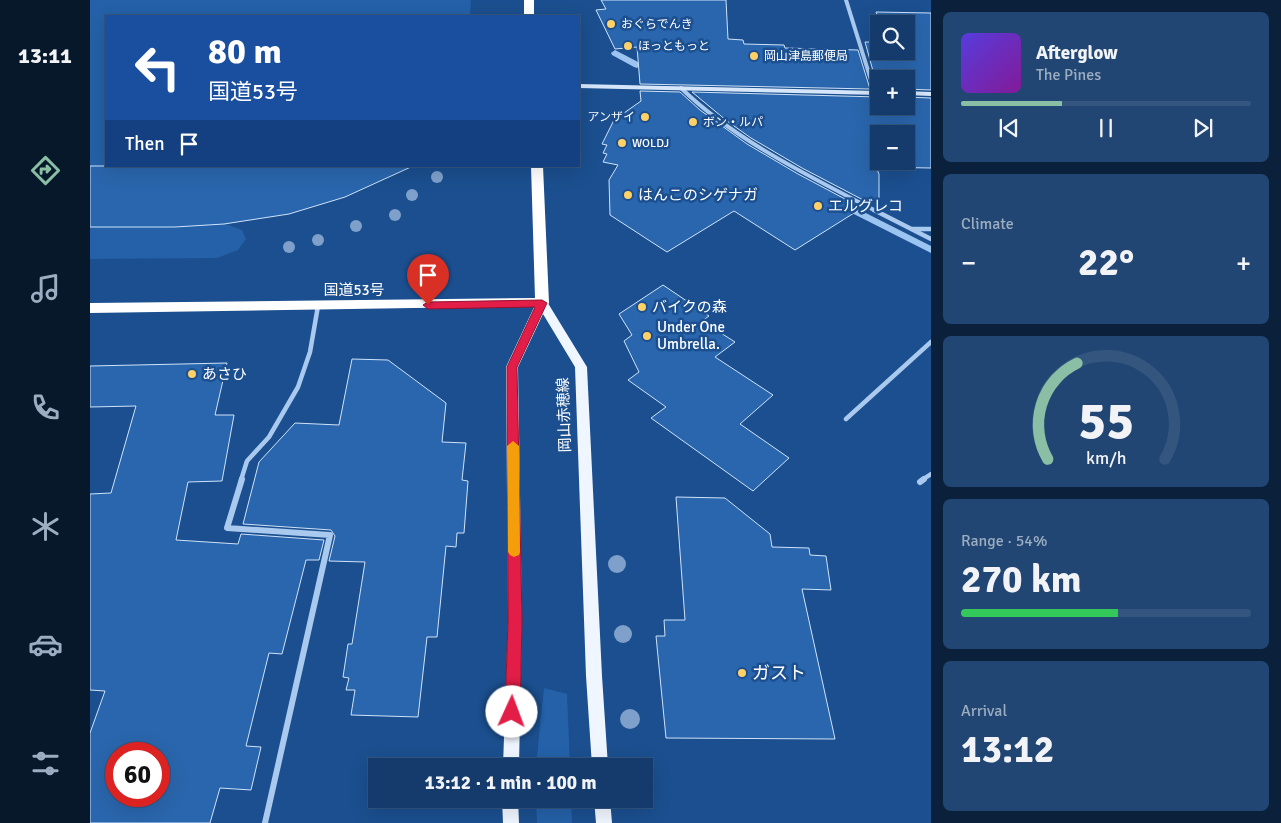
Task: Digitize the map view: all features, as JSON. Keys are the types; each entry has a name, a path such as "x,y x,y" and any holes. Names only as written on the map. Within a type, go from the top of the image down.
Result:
{"highway":[{"path":"529,0 529,15"},
{"path":"537,167 542,303"},
{"name":"国道53号","path":"90,308 542,303"}],"main road":[{"path":"511,758 515,621 512,367 542,303"},
{"name":"岡山赤穂線","path":"542,303 581,367 600,758"},
{"path":"510,808 511,823"},
{"path":"603,808 604,823"}],"street":[{"path":"846,0 870,72"},
{"path":"580,86 870,93"},
{"path":"681,88 704,111 724,125 849,198 931,239"},
{"path":"915,94 931,94"},
{"path":"911,230 931,229"},
{"path":"265,823 330,535 227,528 246,461 269,437 298,387 310,352 318,306"},
{"path":"846,419 931,342"},
{"path":"920,482 931,474"}],"shaded area":[{"path":"90,0 471,0 470,15 105,15 105,167 404,167 400,172 345,197 289,214 226,224 242,230 246,239 238,250 217,258 90,259"},
{"path":"544,688 567,694 570,758 537,758"},
{"path":"536,808 571,808 572,823 537,823"}],"building":[{"path":"601,0 726,0 728,39 743,40 744,44 784,45 785,48 858,50 870,89 640,84 637,47 615,49 596,10 606,9"},
{"path":"876,12 931,13 931,90 915,89 915,70 873,70 865,42 870,42 870,60 915,60 915,15 877,15"},
{"path":"640,91 680,92 700,110 747,144 862,208 795,250 734,211 667,252 610,215 609,180 618,165 603,162 607,154 603,153 607,145 602,144 614,120 641,101"},
{"path":"692,92 870,97 870,115 915,115 915,97 931,98 931,168 915,168 915,125 870,125 870,170 877,170 879,174 879,198 869,203 802,168 751,138"},
{"path":"90,166 411,167 345,197 289,214 224,224 175,227 90,227"},
{"path":"663,285 709,316 702,321 735,342 715,357 773,395 740,424 789,458 753,491 651,418 666,407 628,380 639,372 624,341 632,335 619,314"},
{"path":"352,359 388,360 446,403 442,442 466,443 462,480 468,481 464,533 457,533 456,547 446,546 437,637 427,637 418,717 351,715 355,690 346,690 349,678 343,677 348,644 352,644 365,562 329,561 335,536 331,530 243,524 259,462 295,423 339,425"},
{"path":"227,363 215,415 234,415 222,481 188,482 176,540 238,544 241,534 324,540 319,560 306,560 282,654 269,653 246,746 261,747 251,790 220,788 210,823 90,823 90,733 105,691 90,690 90,494 111,493 136,406 90,407 90,366"},
{"path":"676,497 725,498 770,534 772,547 809,548 810,555 826,556 831,590 802,589 835,739 666,738 656,636 665,636 664,620 685,620"}],"waterway":[{"path":"615,53 637,65"},
{"path":"842,204 931,250"}],"slow traffic":[{"path":"513,446 514,552"}],"place":[{"name":"おぐらでんき","path":"611,24"},
{"name":"ほっともっと","path":"628,46"},
{"name":"岡山津島郵便局","path":"754,56"},
{"name":"アンザイ","path":"645,117"},
{"name":"ボン・ルパ","path":"693,122"},
{"name":"WOLDJ","path":"622,143"},
{"name":"はんこのシゲナガ","path":"628,195"},
{"name":"エルグレコ","path":"818,206"},
{"name":"バイクの森","path":"642,307"},
{"name":"Under One Umbrella.","path":"647,336"},
{"name":"あさひ","path":"192,374"},
{"name":"ガスト","path":"742,673"}],"route":[{"path":"428,305 542,303 512,367 515,621 512,712"}]}
